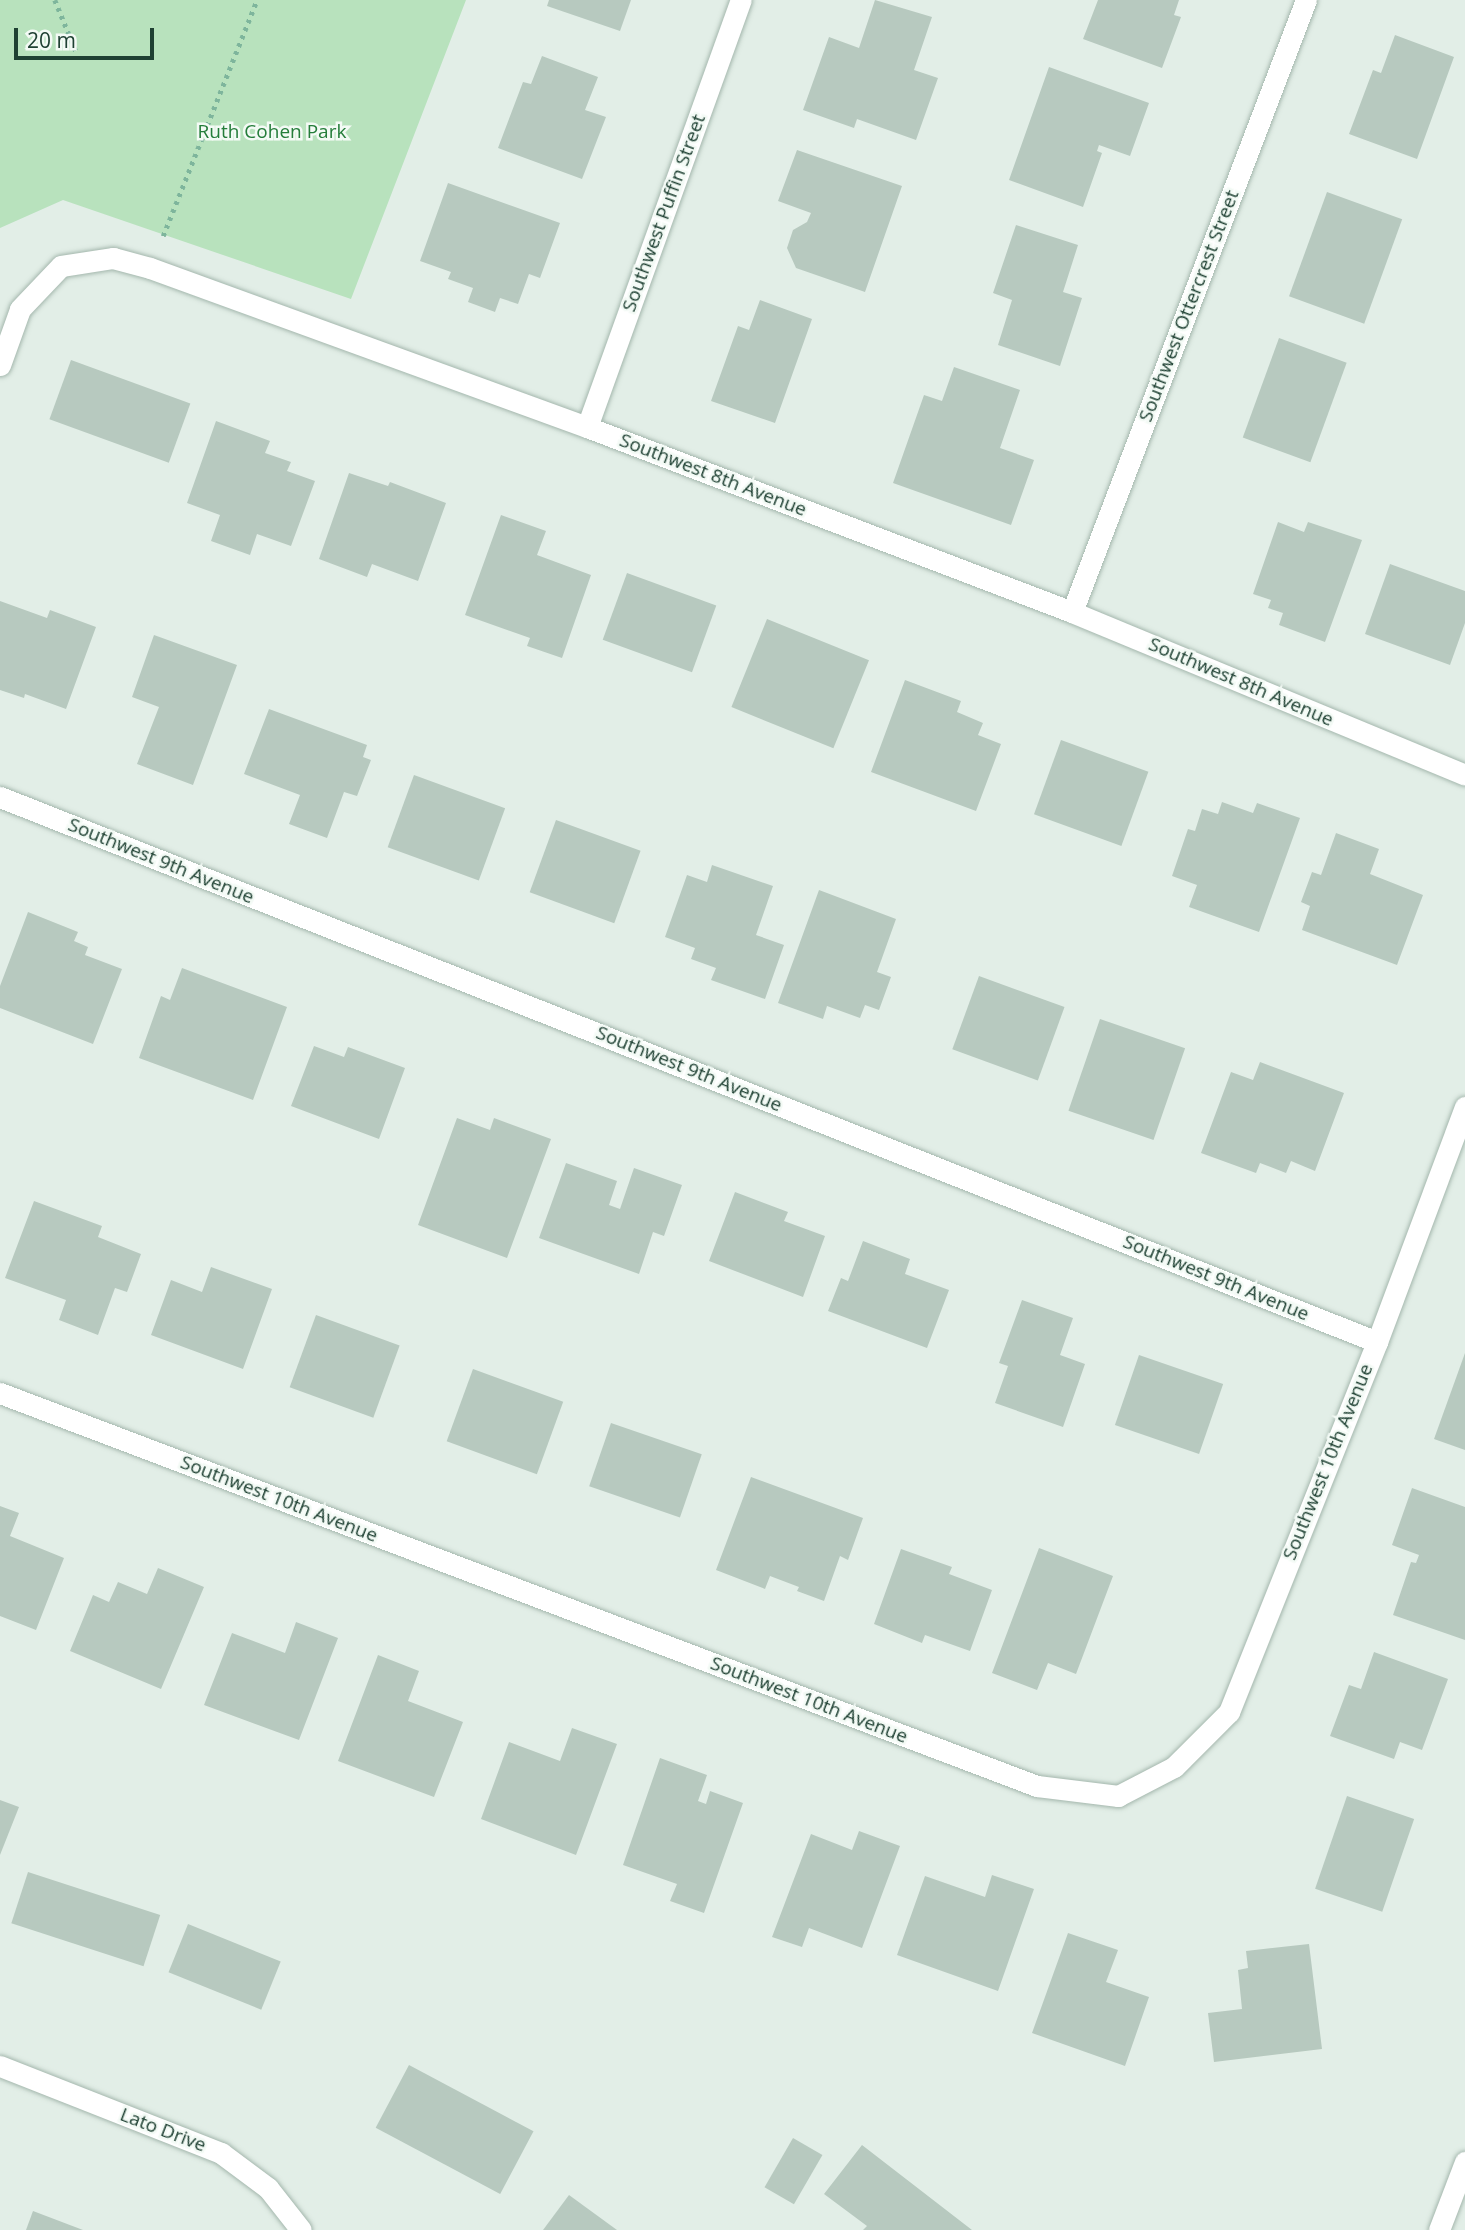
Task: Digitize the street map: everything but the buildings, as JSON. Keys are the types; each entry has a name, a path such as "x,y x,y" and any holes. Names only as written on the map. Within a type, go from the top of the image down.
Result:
{"street":[{"name":"Southwest Puffin Street","path":"587,427 741,0"},
{"name":"Southwest Ottercrest Street","path":"1072,612 1306,0"},
{"name":"Southwest 8th Avenue","path":"0,365 20,309 61,266 113,258 150,268 587,427 1072,612 1465,775"},
{"name":"Southwest 9th Avenue","path":"0,797 1377,1342"},
{"name":"Southwest 10th Avenue","path":"0,1393 1037,1786 1118,1796 1174,1767 1229,1712 1277,1585 1377,1342 1465,1107"},
{"name":"Lato Drive","path":"0,2066 221,2153 268,2188 301,2230"},
{"path":"1439,2230 1465,2162"}],"path":[{"path":"55,0 77,54"},
{"path":"150,268 257,0"}],"green space":[{"name":"Ruth Cohen Park","path":"0,0 466,0 351,299 63,200 0,228"}]}
